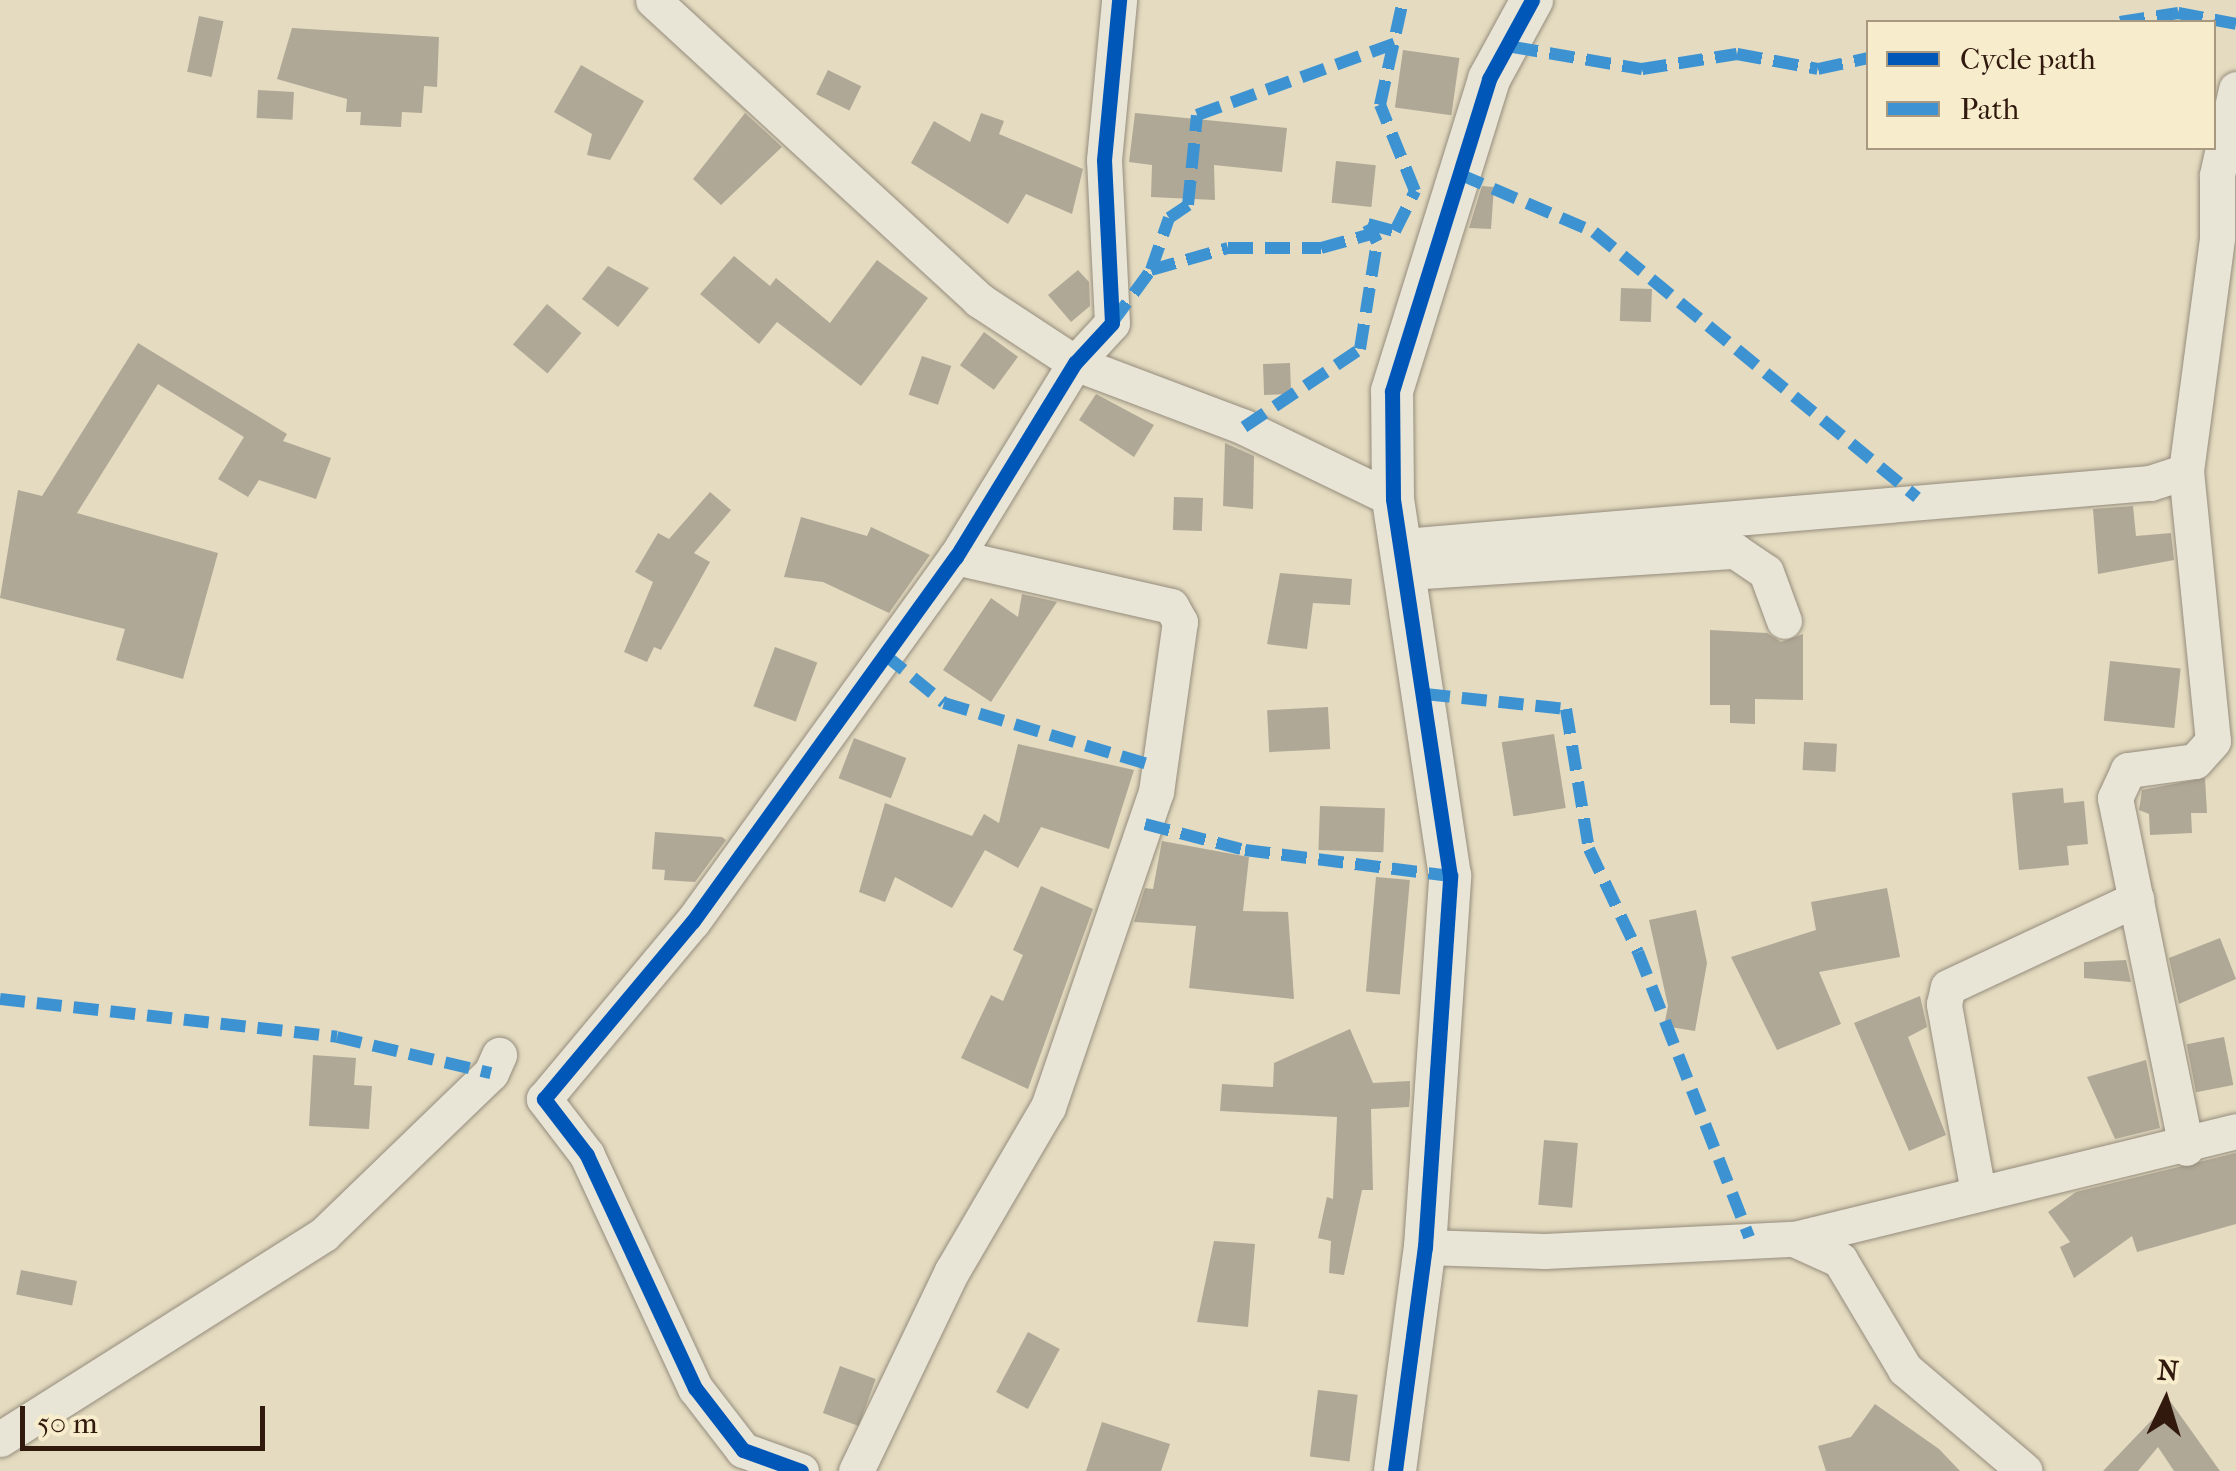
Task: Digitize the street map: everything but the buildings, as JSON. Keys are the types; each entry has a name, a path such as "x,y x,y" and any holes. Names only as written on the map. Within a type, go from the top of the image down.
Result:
{"street":[{"path":"653,0 979,300 1076,363 1244,427 1393,499"},
{"path":"801,1471 743,1450 696,1388 588,1156 544,1098 693,921 956,557 1076,363 1112,323 1104,160 1119,0"},
{"path":"1395,1471 1425,1247 1450,876 1406,559 1393,499 1392,391 1489,79 1532,0"},
{"path":"2186,1148 2136,899 2117,782 2128,770 2195,761 2214,741 2186,471 2216,238 2217,175 2236,89"},
{"path":"1406,559 2150,483 2186,471"},
{"path":"1406,559 1736,551 1766,572 1784,620"},
{"path":"856,1471 952,1271 1048,1107 1156,792 1180,622 1172,606 956,557"},
{"path":"1978,1192 1944,1004 1948,987 2136,899"},
{"path":"0,1439 324,1234 490,1072 499,1055"},
{"path":"1425,1247 1546,1251 1794,1239 1978,1192 2186,1148 2236,1131"},
{"path":"1794,1239 1840,1260 1905,1369 2025,1471"}],"marked path":[{"path":"1244,427 1360,349 1377,242 1368,224 1395,231 1415,191 1380,105 1403,0"},
{"path":"2133,20 2178,13 2215,20"},
{"path":"2216,20 2236,24"},
{"path":"1151,270 1169,218 1188,205 1197,115 1396,43"},
{"path":"1513,47 1642,69 1737,54 1818,69 1866,58"},
{"path":"1459,174 1594,232 1917,497"},
{"path":"1112,323 1151,270 1228,248 1321,248 1375,233"},
{"path":"884,654 944,703 1157,767"},
{"path":"1425,694 1566,709 1589,849 1638,952 1749,1237"},
{"path":"1145,824 1245,850 1450,876"},
{"path":"0,999 337,1037 491,1073"}],"cycle path":[{"path":"801,1471 743,1450 695,1388 587,1155 544,1099 693,921 956,557 1075,363 1112,323 1104,160 1119,0"},
{"path":"1395,1471 1425,1247 1450,876 1393,499 1392,391 1489,79 1532,0"}]}
